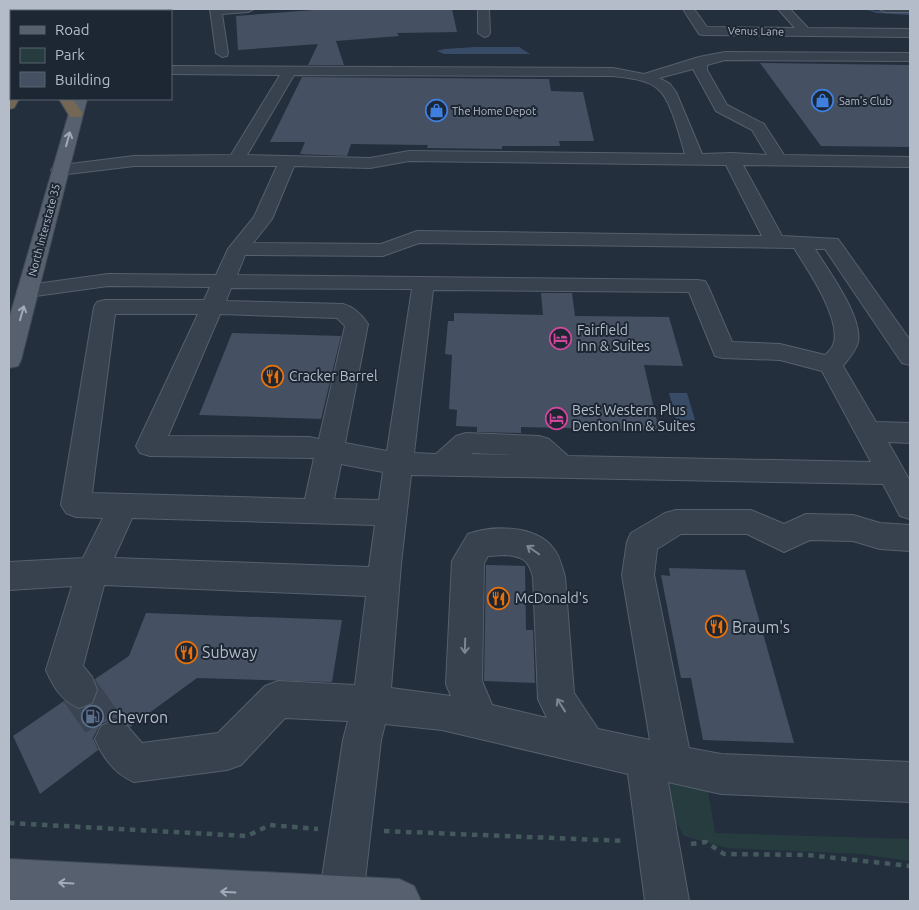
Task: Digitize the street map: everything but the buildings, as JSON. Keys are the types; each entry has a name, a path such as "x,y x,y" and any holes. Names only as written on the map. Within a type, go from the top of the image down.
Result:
{"main road":[{"name":"North Interstate 35","path":"9,360 60,170 74,104"},
{"path":"9,880 399,901"}],"street":[{"path":"222,53 216,10 248,9"},
{"path":"483,9 484,33"},
{"name":"Venus Lane","path":"689,9 703,31 804,32"},
{"name":"Venus Lane","path":"784,9 804,32"},
{"path":"885,9 910,9"},
{"path":"804,32 910,33"},
{"path":"644,78 702,62 713,57 725,56 910,57"},
{"path":"702,62 700,70 721,108 758,127 778,159"},
{"path":"172,70 613,72 644,78 665,87 681,118 695,158"},
{"path":"236,160 290,70"},
{"path":"60,170 134,161 236,160 370,163 422,156 731,158 910,162"},
{"path":"731,158 775,242"},
{"path":"288,161 264,219 238,249 214,308 150,446 309,448 399,464 442,465 466,443 539,446 562,467 891,473"},
{"path":"238,249 384,250 417,237 831,243 910,357"},
{"path":"801,243 830,291 847,332 844,346 831,365"},
{"path":"28,291 108,280 697,286 723,350 780,352 831,365 910,507"},
{"path":"341,898 362,740 371,704 392,513 423,284"},
{"path":"317,511 357,324 343,311 105,307 76,505 392,513"},
{"path":"868,432 910,433"},
{"path":"79,690 64,670 92,571 123,506"},
{"path":"667,901 658,842 659,761 638,575 642,542 676,522 751,522 784,539 806,527 853,528 880,536 910,538"},
{"path":"473,719 474,703 464,684 468,561 479,543 502,542 531,546 544,558 549,577 556,699 587,746"},
{"path":"9,576 92,571 384,582"},
{"path":"114,739 134,763 227,751 278,699 371,704 442,712 587,746 721,774 910,782"}],"path":[{"path":"9,823 247,836 270,825 699,844 706,842 724,854 808,855 910,866"}],"green space":[{"path":"675,775 707,783 715,833 910,839 910,861 861,854 727,848 684,836 673,817 668,790"}],"water":[{"path":"476,47 519,47 530,54 444,54 437,51"},
{"path":"669,393 687,393 695,420 676,420"}],"waterway":[{"path":"866,9 877,12 910,14"}],"tunnel":[{"path":"79,690 114,739"}],"place":[{"name":"Sam's Club","path":"823,101"},
{"name":"The Home Depot","path":"436,111"},
{"name":"Fairfield Inn & Suites","path":"561,338"},
{"name":"Cracker Barrel","path":"273,376"},
{"name":"Best Western Plus Denton Inn & Suites","path":"556,418"},
{"name":"McDonald's","path":"499,598"},
{"name":"Braum's","path":"716,627"},
{"name":"Subway","path":"186,652"},
{"name":"Chevron","path":"92,717"}]}
